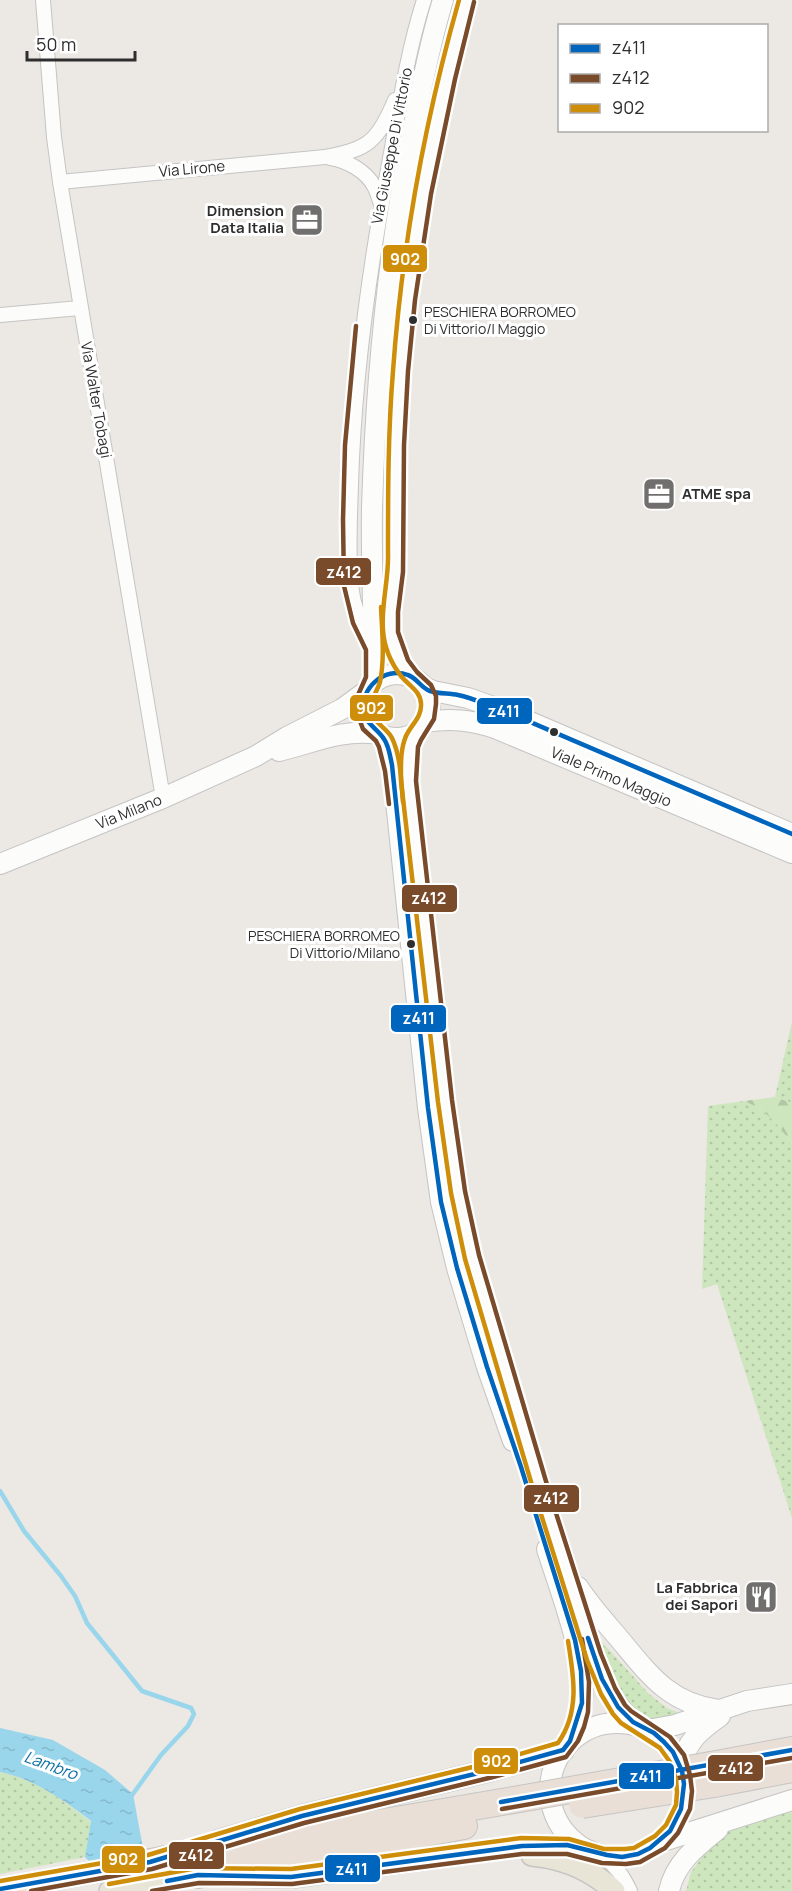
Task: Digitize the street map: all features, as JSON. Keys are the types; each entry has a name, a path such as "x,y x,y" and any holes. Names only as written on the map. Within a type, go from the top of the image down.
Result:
{"highway":[{"path":"713,1775 792,1750"},
{"path":"152,1872 713,1775 792,1769"},
{"path":"198,1875 533,1805"}],"main road":[{"name":"Via Giuseppe Di Vittorio","path":"443,0 427,60 409,146 383,325 375,431 372,545 374,667 364,702 364,712 370,726 380,735 390,757 393,776 428,1108 441,1202 457,1268 575,1641 582,1679 582,1703 566,1745"},
{"name":"Via Giuseppe Di Vittorio","path":"372,545 390,629 403,667 428,697 429,706 421,727 412,740 409,756 409,796 458,1192 472,1257 541,1490 594,1657 619,1709 626,1717 644,1728"},
{"path":"370,687 379,678 399,673 417,682"},
{"name":"Viale Primo Maggio","path":"417,682 433,692 464,697 502,710 792,834"},
{"name":"Via Milano","path":"0,864 163,798 256,756 287,737 342,709 370,687"},
{"name":"Viale Primo Maggio","path":"421,727 444,719 464,719 495,728 792,853"},
{"path":"380,735 401,739 421,727"},
{"name":"Via Milano","path":"256,756 342,734 359,732 380,735"},
{"path":"569,1575 589,1603 657,1683 687,1702 718,1710"},
{"path":"110,1891 152,1872 302,1816 491,1770 566,1745 591,1727 617,1722 644,1728 675,1725 747,1701 792,1694"},
{"path":"681,1768 683,1756 690,1742 704,1728 737,1704"},
{"path":"644,1728 665,1742 672,1751 681,1768 685,1792 683,1807 672,1829 660,1842"},
{"path":"566,1745 555,1762 551,1774 550,1800 555,1817 564,1832 576,1844 596,1854"},
{"path":"0,1889 97,1871 291,1876 539,1845 568,1846 596,1854 625,1857 637,1855 660,1842 792,1800"},
{"path":"669,1891 676,1871 690,1852 730,1819"},
{"path":"433,1857 506,1853 550,1858 580,1868 614,1891"}],"street":[{"name":"Via Walter Tobagi","path":"43,0 60,182 163,798"},
{"name":"Via Giuseppe Di Vittorio","path":"374,648 360,620 351,586 352,445 367,289 406,70 424,0"},
{"name":"Via Giuseppe Di Vittorio","path":"390,629 396,570 398,405 411,276 429,160 455,41 467,0"},
{"name":"Via Lirone","path":"60,182 349,153 371,141 387,120 406,70"},
{"name":"Via Lirone","path":"325,157 341,160 364,174 374,185 381,205"},
{"path":"0,315 81,308"},
{"path":"596,1854 614,1866 630,1891"}],"green space":[{"path":"792,1022 792,1103 775,1097"},
{"path":"775,1097 792,1103 792,1143 765,1113 744,1101"},
{"path":"744,1101 765,1113 792,1143 792,1518 717,1284 702,1289 708,1106"},
{"path":"593,1632 649,1694 667,1708 684,1715 655,1721 646,1720 637,1715 614,1681"},
{"path":"0,1772 37,1785 91,1822 85,1857 0,1874"},
{"path":"792,1812 792,1891 686,1891 691,1872 715,1840 742,1822"}],"water":[{"name":"Lambro","path":"0,1728 53,1740 105,1770 133,1794 151,1891 110,1884 85,1857 91,1821 37,1785 0,1772"}],"waterway":[{"path":"0,1491 24,1531 75,1596 87,1623 142,1691 191,1708 194,1714 188,1726 161,1755 130,1798"}],"transit line":[{"name":"902","path":"109,1884 197,1868 291,1869 521,1838 569,1839 604,1849 634,1848 655,1836 666,1825 676,1805 676,1779 670,1762 660,1748 621,1723 613,1714 601,1694 587,1660 534,1492 465,1259 451,1193 438,1102 401,781 404,741 418,717 421,704 417,692 401,676 386,648 383,611 388,563 391,394 402,277 426,137 459,0"},
{"name":"z412","path":"152,1891 199,1883 292,1884 522,1854 567,1854 602,1863 640,1862 665,1848 678,1833 690,1809 692,1791 684,1755 670,1737 625,1705 615,1688 601,1654 548,1488 479,1255 465,1191 452,1100 416,781 418,747 434,719 436,696 431,685 408,660 398,632 398,612 403,572 404,445 408,371 415,300 431,194 474,2"},
{"name":"z412","path":"356,326 345,445 344,586 353,623 366,650 366,677 358,695 357,713 363,729 379,747 389,804"},
{"name":"902","path":"381,607 382,664 380,682 371,709 373,717 390,734 395,745 403,802"},
{"name":"z411","path":"0,1889 150,1862 302,1816 563,1750 570,1741 582,1703 581,1671 575,1640 487,1367 457,1268 441,1202 428,1108 392,765 386,742 364,713 363,704 369,688 382,677 390,674 408,675 430,691 464,696 502,710 792,834"},
{"name":"z411","path":"167,1881 198,1875 291,1877 522,1846 567,1845 622,1857 638,1854 650,1848 670,1831 681,1809 684,1784 682,1771 673,1752 664,1742 654,1733 633,1722 618,1707 602,1679 588,1638"},
{"name":"z412","path":"31,1891 152,1869 304,1823 566,1757 578,1741 588,1712 589,1682 582,1639"},
{"name":"902","path":"0,1881 148,1855 300,1809 489,1763 558,1743 570,1719 574,1694 568,1641"},
{"name":"z411","path":"501,1802 792,1750"},
{"name":"z412","path":"502,1809 792,1758"}],"place":[{"name":"Dimension Data Italia","path":"307,220"},
{"name":"PESCHIERA BORROMEO Di Vittorio/I Maggio","path":"413,320"},
{"name":"ATME spa","path":"659,494"},
{"name":"PESCHIERA BORROMEO Di Vittorio/Milano","path":"411,944"},
{"name":"La Fabbrica dei Sapori","path":"761,1597"}]}
